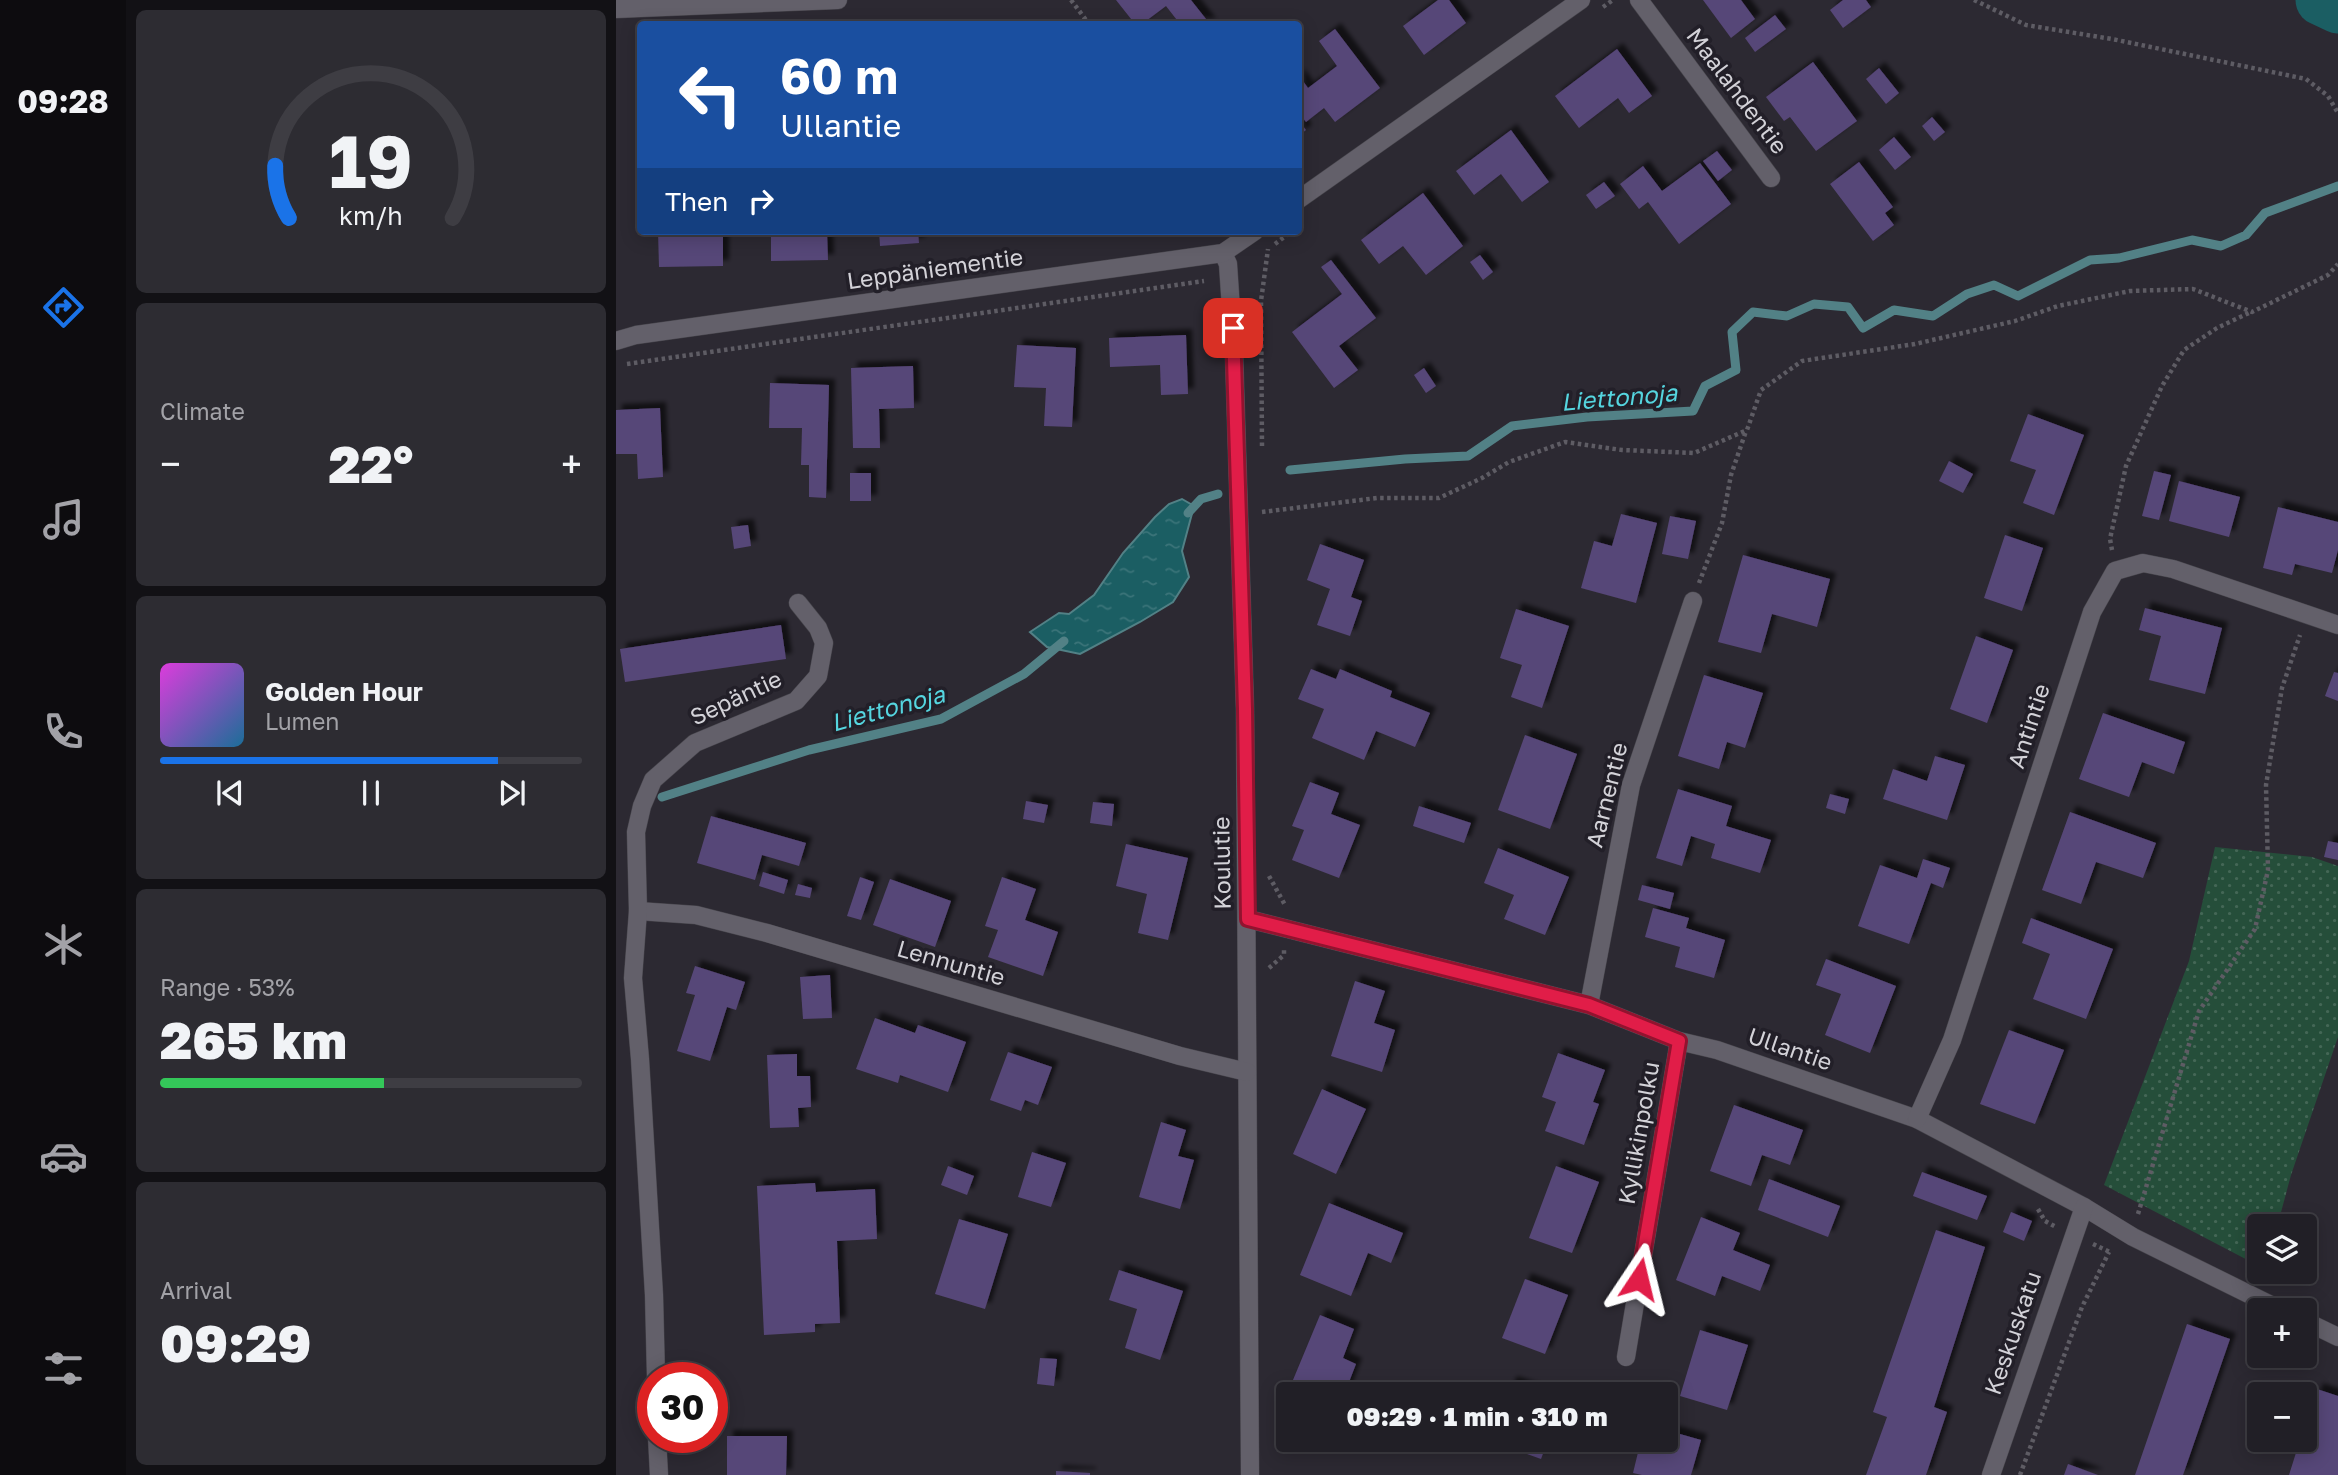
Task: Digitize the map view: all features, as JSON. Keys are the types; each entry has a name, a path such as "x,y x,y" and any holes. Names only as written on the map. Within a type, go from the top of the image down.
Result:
{"street":[{"path":"616,9 838,0"},
{"path":"1302,198 1581,0"},
{"name":"Maalahdentie","path":"1639,0 1771,178"},
{"name":"Leppäniementie","path":"616,341 636,335 1223,253 1249,235"},
{"name":"Koulutie","path":"1223,253 1230,276 1236,394 1245,709 1250,1475"},
{"path":"2115,571 2143,563 2173,569 2338,625"},
{"name":"Antintie","path":"1917,1119 1952,1040 2092,612 2115,571"},
{"name":"Aarnentie","path":"1589,1005 1630,785 1693,601"},
{"name":"Sepäntie","path":"656,1362 640,1059 632,978 638,911 636,832 642,806 653,780 695,743 796,701 818,676 824,643 818,628 798,603"},
{"name":"Lennuntie","path":"638,911 695,915 767,933 1180,1056 1247,1072"},
{"name":"Ullantie","path":"1248,919 1589,1005 1679,1041 1717,1050 1917,1119 2084,1207 2133,1237 2257,1298"},
{"name":"Kyllikinpolku","path":"1626,1357 1679,1041"},
{"name":"Keskuskatu","path":"1991,1475 2084,1207"},
{"path":"2317,1327 2338,1338"},
{"path":"658,1453 659,1475"}],"path":[{"path":"1071,0 1087,21"},
{"path":"1975,0 2026,25 2112,39 2306,79 2328,96 2338,113"},
{"path":"2115,571 2110,539 2126,466 2162,386 2184,350 2217,328 2328,275 2338,264"},
{"path":"1693,601 1722,523 1731,475 1761,390 1802,360 1915,344 2015,321 2058,306 2130,291 2193,289 2252,312"},
{"path":"1262,512 1377,498 1439,498 1509,463 1565,442 1622,450 1679,450 1694,453 1747,430"},
{"path":"2133,1237 2141,1199 2199,1011 2255,929 2268,870 2266,785 2282,688 2307,614"},
{"path":"1284,955 1295,954"},
{"path":"2035,1203 2045,1222 2116,1255"},
{"path":"2020,1475 2082,1307 2109,1252"}],"green space":[{"path":"2215,847 2312,857 2338,866 2338,1037 2280,1214 2247,1214 2247,1260 2104,1185 2189,961"}],"water":[{"path":"1182,499 1194,506 1182,551 1189,577 1173,602 1080,654 1047,647 1030,632 1059,613 1069,614 1094,595 1123,553 1155,517 1169,504"}],"building":[{"path":"1116,0 1191,0 1208,21 1178,21 1166,6 1146,21 1133,21"},
{"path":"1438,0 1449,0 1466,23 1424,55 1403,26"},
{"path":"1703,0 1741,0 1755,19 1731,38"},
{"path":"1843,0 1866,0 1871,7 1843,28 1830,10"},
{"path":"1775,15 1786,29 1755,52 1745,38"},
{"path":"1335,29 1380,88 1335,122 1324,108 1306,122 1302,117 1302,80 1308,88 1337,66 1319,41"},
{"path":"1617,49 1652,96 1629,113 1618,98 1579,128 1555,96"},
{"path":"1813,62 1857,121 1816,151 1790,117 1784,121 1766,97"},
{"path":"1879,68 1899,93 1886,104 1866,79"},
{"path":"1932,117 1945,132 1934,141 1922,126"},
{"path":"1511,130 1549,182 1522,202 1501,174 1474,195 1456,171"},
{"path":"1894,137 1911,157 1895,170 1879,150"},
{"path":"1717,151 1732,170 1718,181 1703,161"},
{"path":"1859,162 1893,207 1885,213 1894,225 1873,241 1830,184"},
{"path":"1700,163 1731,204 1679,244 1648,202 1639,209 1620,184 1643,166 1662,191"},
{"path":"1604,182 1615,196 1596,209 1586,195"},
{"path":"1423,193 1463,246 1426,275 1403,246 1379,264 1361,240"},
{"path":"658,235 723,235 723,266 659,267"},
{"path":"771,235 827,235 828,260 771,261"},
{"path":"879,235 918,235 919,243 880,246"},
{"path":"1480,255 1493,272 1483,280 1470,262"},
{"path":"1331,260 1376,318 1339,346 1358,370 1334,388 1292,332 1342,294 1321,267"},
{"path":"1186,335 1188,394 1161,395 1160,365 1110,367 1109,338"},
{"path":"1017,345 1076,348 1072,427 1044,426 1046,388 1014,387"},
{"path":"913,366 914,408 879,409 880,448 853,448 851,368"},
{"path":"1424,368 1436,386 1426,393 1414,375"},
{"path":"770,383 829,385 826,498 809,497 809,465 801,465 802,428 769,428"},
{"path":"660,408 663,477 638,479 637,454 616,454 616,410"},
{"path":"2028,414 2084,435 2054,515 2023,503 2036,470 2010,461"},
{"path":"1949,461 1973,474 1963,493 1939,481"},
{"path":"2154,471 2171,475 2159,520 2142,516"},
{"path":"850,473 871,473 871,501 850,501"},
{"path":"2179,481 2240,497 2229,537 2169,521"},
{"path":"2278,507 2338,522 2338,550 2332,573 2295,564 2292,575 2263,568"},
{"path":"1621,514 1657,523 1636,603 1581,588 1594,541 1612,546"},
{"path":"1670,516 1696,521 1688,559 1662,554"},
{"path":"748,525 751,546 734,549 731,527"},
{"path":"2005,535 2043,548 2022,611 1984,598"},
{"path":"1320,544 1364,560 1351,597 1362,601 1350,636 1317,625 1330,589 1307,580"},
{"path":"1743,555 1830,579 1817,627 1772,614 1761,653 1718,642"},
{"path":"2145,608 2222,628 2205,694 2149,680 2161,636 2139,630"},
{"path":"1516,609 1569,626 1542,708 1511,697 1522,665 1500,658"},
{"path":"781,625 786,659 625,682 620,649"},
{"path":"1976,636 2013,650 1987,723 1950,709"},
{"path":"1311,669 1336,679 1340,669 1392,691 1390,697 1430,713 1415,747 1376,731 1364,760 1312,738 1324,709 1298,699"},
{"path":"2334,672 2338,673 2338,701 2325,696"},
{"path":"1704,675 1763,693 1745,748 1727,742 1719,769 1678,756"},
{"path":"2103,713 2185,742 2174,774 2142,762 2129,797 2079,779"},
{"path":"1525,735 1577,754 1550,829 1498,810"},
{"path":"1935,756 1965,765 1947,820 1883,799 1893,769 1927,781"},
{"path":"1310,782 1339,793 1331,814 1360,825 1339,878 1292,860 1304,830 1292,826"},
{"path":"1678,789 1732,806 1726,826 1771,840 1760,873 1711,858 1715,844 1691,836 1682,866 1656,858"},
{"path":"1830,794 1849,799 1845,814 1826,808"},
{"path":"1026,801 1048,805 1044,823 1023,819"},
{"path":"1093,802 1114,804 1112,826 1090,823"},
{"path":"1419,806 1471,823 1464,843 1413,826"},
{"path":"2070,812 2156,843 2143,878 2096,862 2081,904 2042,890"},
{"path":"711,816 806,843 799,866 762,855 755,880 697,863"},
{"path":"2328,841 2338,843 2338,860 2324,857"},
{"path":"1126,844 1188,858 1168,940 1138,933 1147,894 1116,886"},
{"path":"1498,848 1569,877 1545,935 1504,919 1514,895 1484,883"},
{"path":"1923,859 1950,868 1943,888 1931,883 1909,944 1858,926 1880,865 1917,878"},
{"path":"763,872 788,880 784,894 759,886"},
{"path":"860,877 874,882 861,920 847,916"},
{"path":"1002,877 1036,889 1025,920 1058,932 1043,976 988,957 998,930 985,926"},
{"path":"890,879 951,901 935,947 873,925"},
{"path":"798,884 812,888 810,898 795,895"},
{"path":"1642,885 1674,893 1670,909 1638,900"},
{"path":"1653,908 1689,918 1686,928 1725,940 1714,978 1675,967 1680,947 1645,937"},
{"path":"2031,918 2113,949 2086,1019 2033,999 2050,954 2022,943"},
{"path":"1826,959 1896,986 1870,1053 1825,1035 1841,994 1816,985"},
{"path":"695,966 745,982 736,1010 727,1007 710,1061 677,1051 695,995 686,993"},
{"path":"830,975 832,1018 803,1019 800,977"},
{"path":"1355,981 1385,991 1374,1023 1395,1030 1382,1072 1331,1056"},
{"path":"875,1018 915,1033 918,1025 966,1042 948,1092 900,1075 898,1083 856,1069"},
{"path":"2009,1030 2064,1050 2035,1124 1980,1104"},
{"path":"1008,1052 1052,1067 1038,1105 1025,1100 1021,1111 990,1100"},
{"path":"1558,1053 1605,1070 1593,1102 1599,1104 1584,1145 1545,1131 1556,1102 1542,1097"},
{"path":"797,1054 797,1076 810,1076 811,1107 798,1108 799,1127 770,1128 767,1055"},
{"path":"1322,1089 1366,1109 1336,1174 1293,1154"},
{"path":"1734,1105 1803,1130 1790,1165 1762,1155 1751,1186 1710,1171"},
{"path":"1161,1122 1186,1130 1178,1156 1194,1160 1180,1209 1139,1197"},
{"path":"1032,1152 1066,1163 1051,1207 1018,1197"},
{"path":"948,1166 974,1176 967,1195 941,1185"},
{"path":"1556,1166 1599,1182 1572,1253 1529,1238"},
{"path":"1922,1172 1987,1196 1977,1220 1913,1196"},
{"path":"1769,1179 1840,1206 1828,1237 1758,1210"},
{"path":"815,1183 816,1192 875,1189 877,1239 837,1241 840,1323 815,1324 815,1332 764,1335 757,1186"},
{"path":"1329,1203 1403,1233 1391,1263 1368,1253 1351,1296 1300,1275"},
{"path":"2011,1212 2032,1221 2024,1241 2003,1232"},
{"path":"1701,1217 1740,1233 1733,1250 1770,1265 1760,1291 1722,1276 1715,1296 1676,1280"},
{"path":"959,1219 1008,1234 985,1309 935,1294"},
{"path":"1936,1230 1985,1247 1934,1407 1947,1412 1926,1475 1866,1475 1887,1417 1873,1412"},
{"path":"1119,1270 1183,1291 1160,1360 1125,1348 1137,1309 1109,1300"},
{"path":"1525,1279 1568,1295 1545,1354 1502,1338"},
{"path":"1320,1315 1354,1329 1343,1358 1356,1364 1349,1382 1292,1382"},
{"path":"2187,1324 2230,1339 2183,1475 2135,1475"},
{"path":"1700,1330 1748,1345 1727,1410 1680,1396"},
{"path":"1040,1358 1057,1359 1054,1386 1037,1384"},
{"path":"2317,1389 2338,1396 2338,1475 2289,1475 2296,1452 2317,1452"},
{"path":"1678,1433 1701,1440 1691,1475 1633,1473 1638,1452 1678,1452"},
{"path":"728,1436 787,1436 786,1475 727,1475"},
{"path":"1521,1452 1544,1452 1541,1459"},
{"path":"2068,1464 2098,1475 2064,1475"},
{"path":"1056,1471 1090,1473 1090,1475 1056,1475"}],"waterway":[{"path":"2321,0 2338,8"},
{"name":"Liettonoja","path":"1290,470 1468,456 1512,426 1587,417 1693,411 1705,386 1736,370 1732,332 1753,312 1787,316 1814,304 1848,307 1863,328 1894,310 1933,316 1967,294 1994,285 2018,296 2090,260 2119,258 2192,240 2221,246 2246,235 2265,213 2338,186"},
{"name":"Liettonoja","path":"1188,513 1201,499 1218,494"},
{"name":"Liettonoja","path":"662,797 809,750 941,719 1024,674 1064,641"}],"route":[{"path":"1233,328 1245,709 1248,919 1589,1005 1679,1041 1639,1279"}]}
